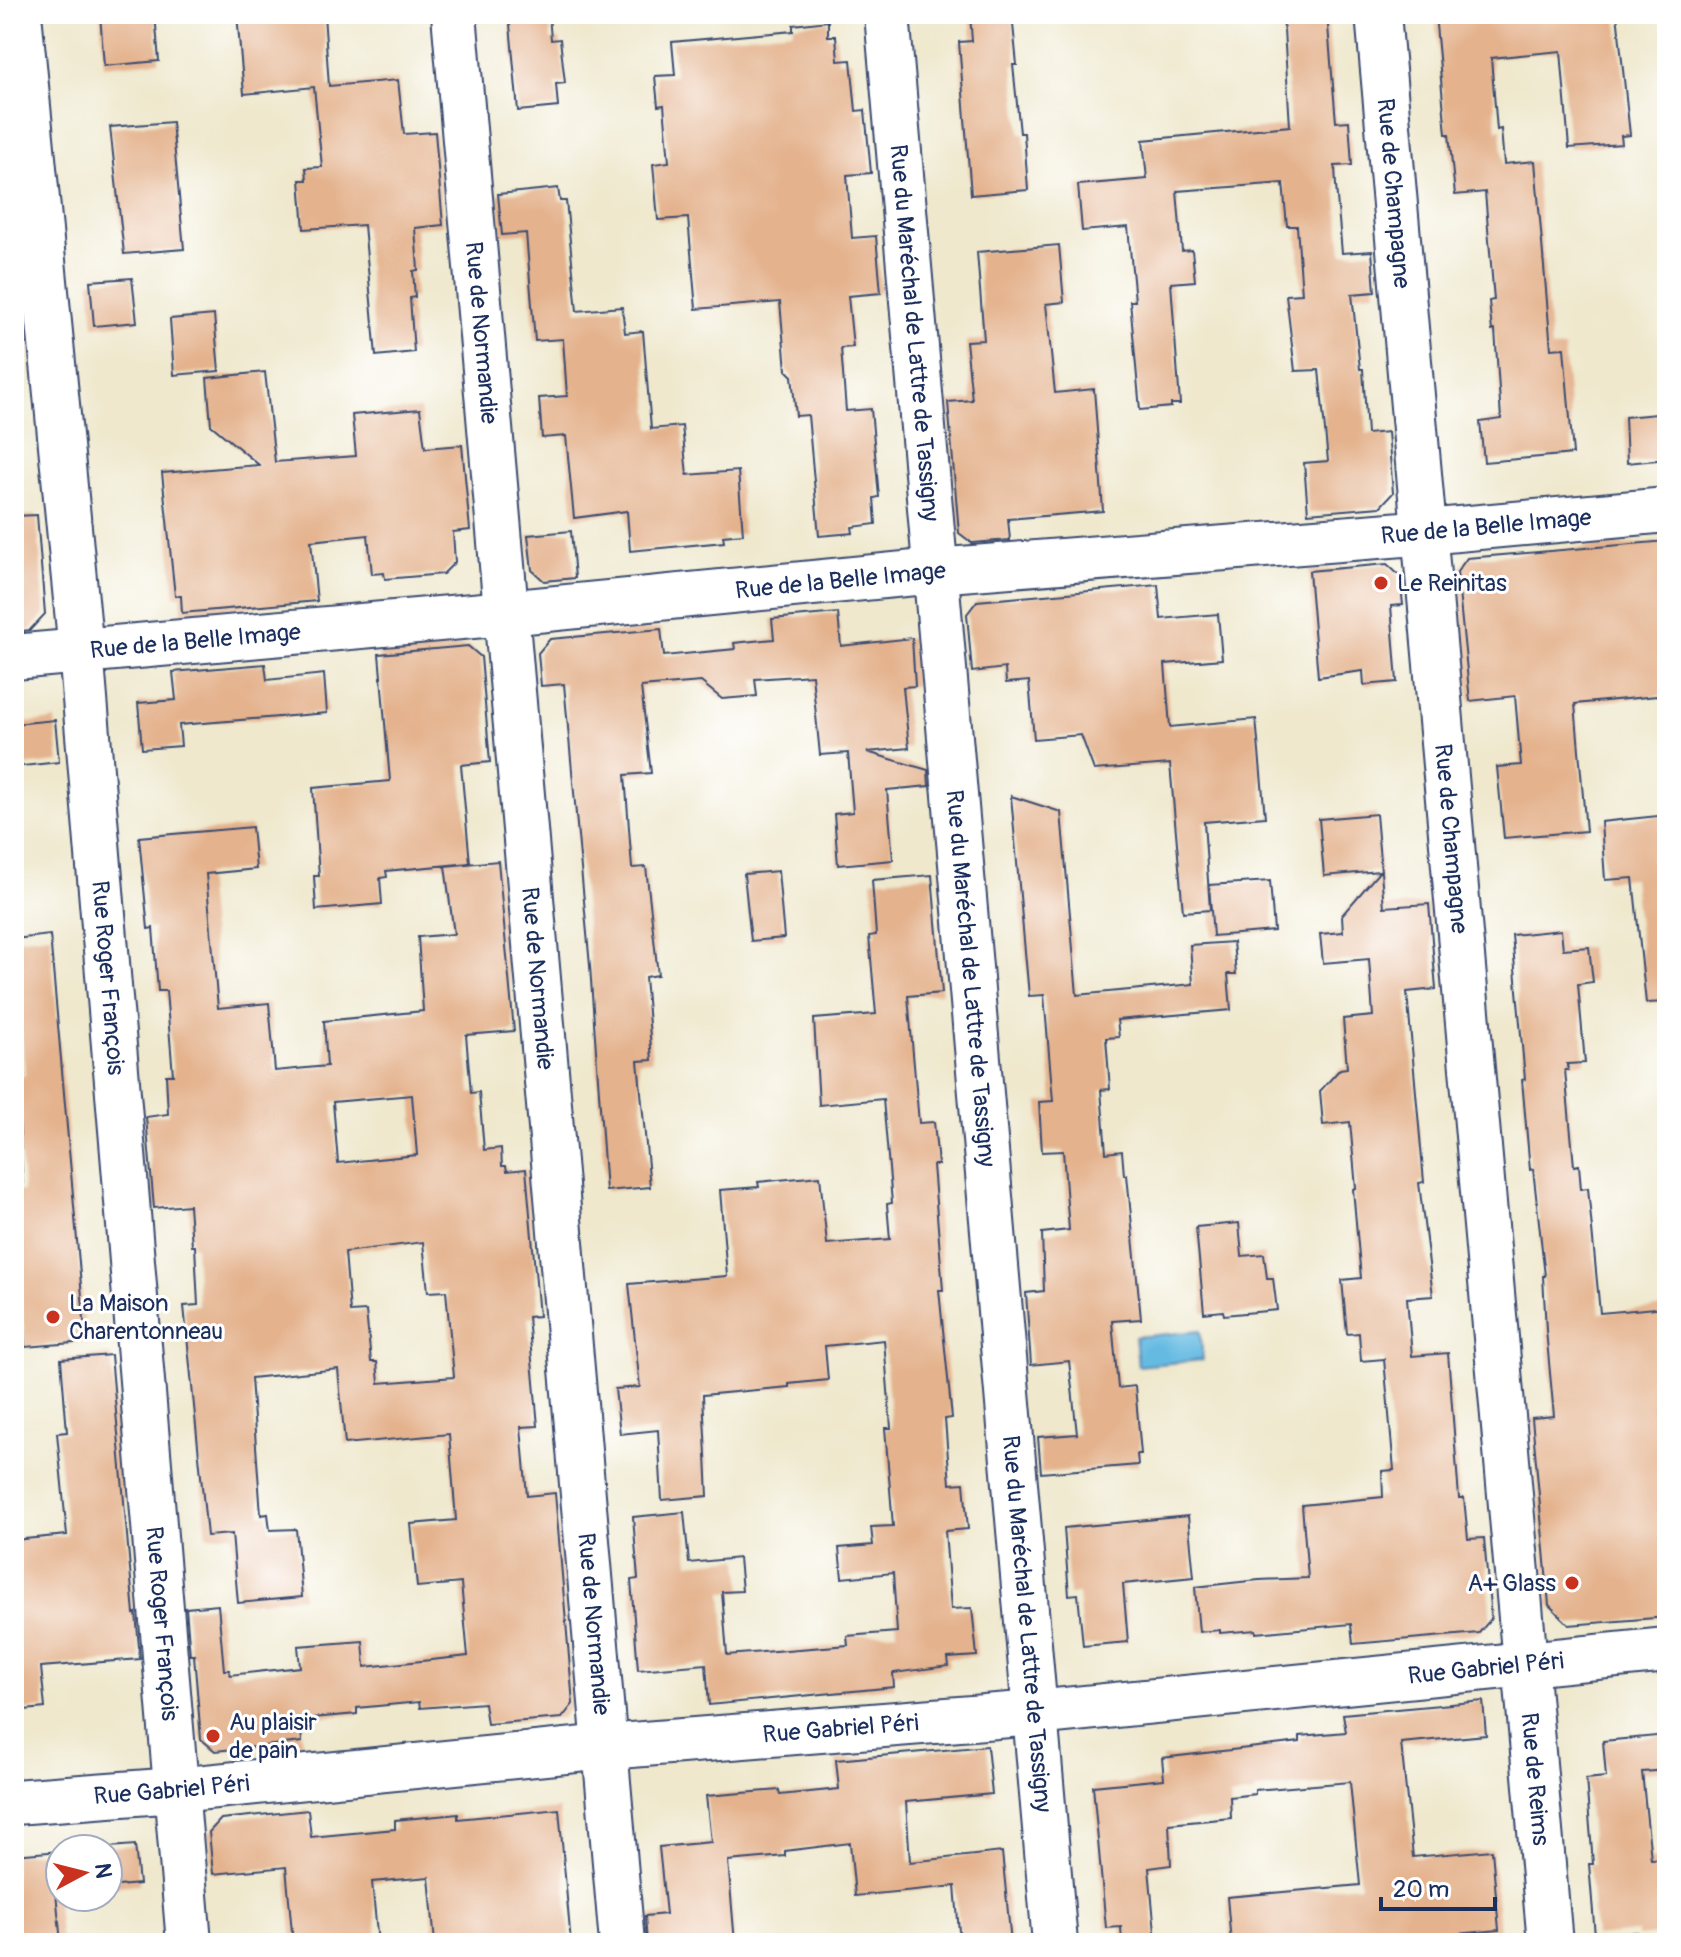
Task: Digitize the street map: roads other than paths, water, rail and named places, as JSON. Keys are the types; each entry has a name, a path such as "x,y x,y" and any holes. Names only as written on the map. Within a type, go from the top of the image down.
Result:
{"street":[{"name":"Rue Roger François","path":"19,14 81,651 189,1943"},
{"name":"Rue de Normandie","path":"454,14 622,1943"},
{"name":"Rue du Maréchal de Lattre de Tassigny","path":"887,14 1055,1943"},
{"name":"Rue de Champagne","path":"1378,14 1525,1663"},
{"name":"Rue de la Belle Image","path":"14,657 935,571 1667,510"},
{"name":"Rue Gabriel Péri","path":"14,1802 176,1790 606,1747 1035,1713 1667,1650"},
{"name":"Rue de Reims","path":"1525,1663 1550,1943"}],"water":[{"path":"1200,1331 1203,1360 1138,1366 1135,1337"}],"place":[{"name":"Le Reinitas","path":"1381,583"},
{"name":"La Maison Charentonneau","path":"53,1317"},
{"name":"A+ Glass","path":"1572,1583"},
{"name":"Au plaisir de pain","path":"213,1736"}]}
